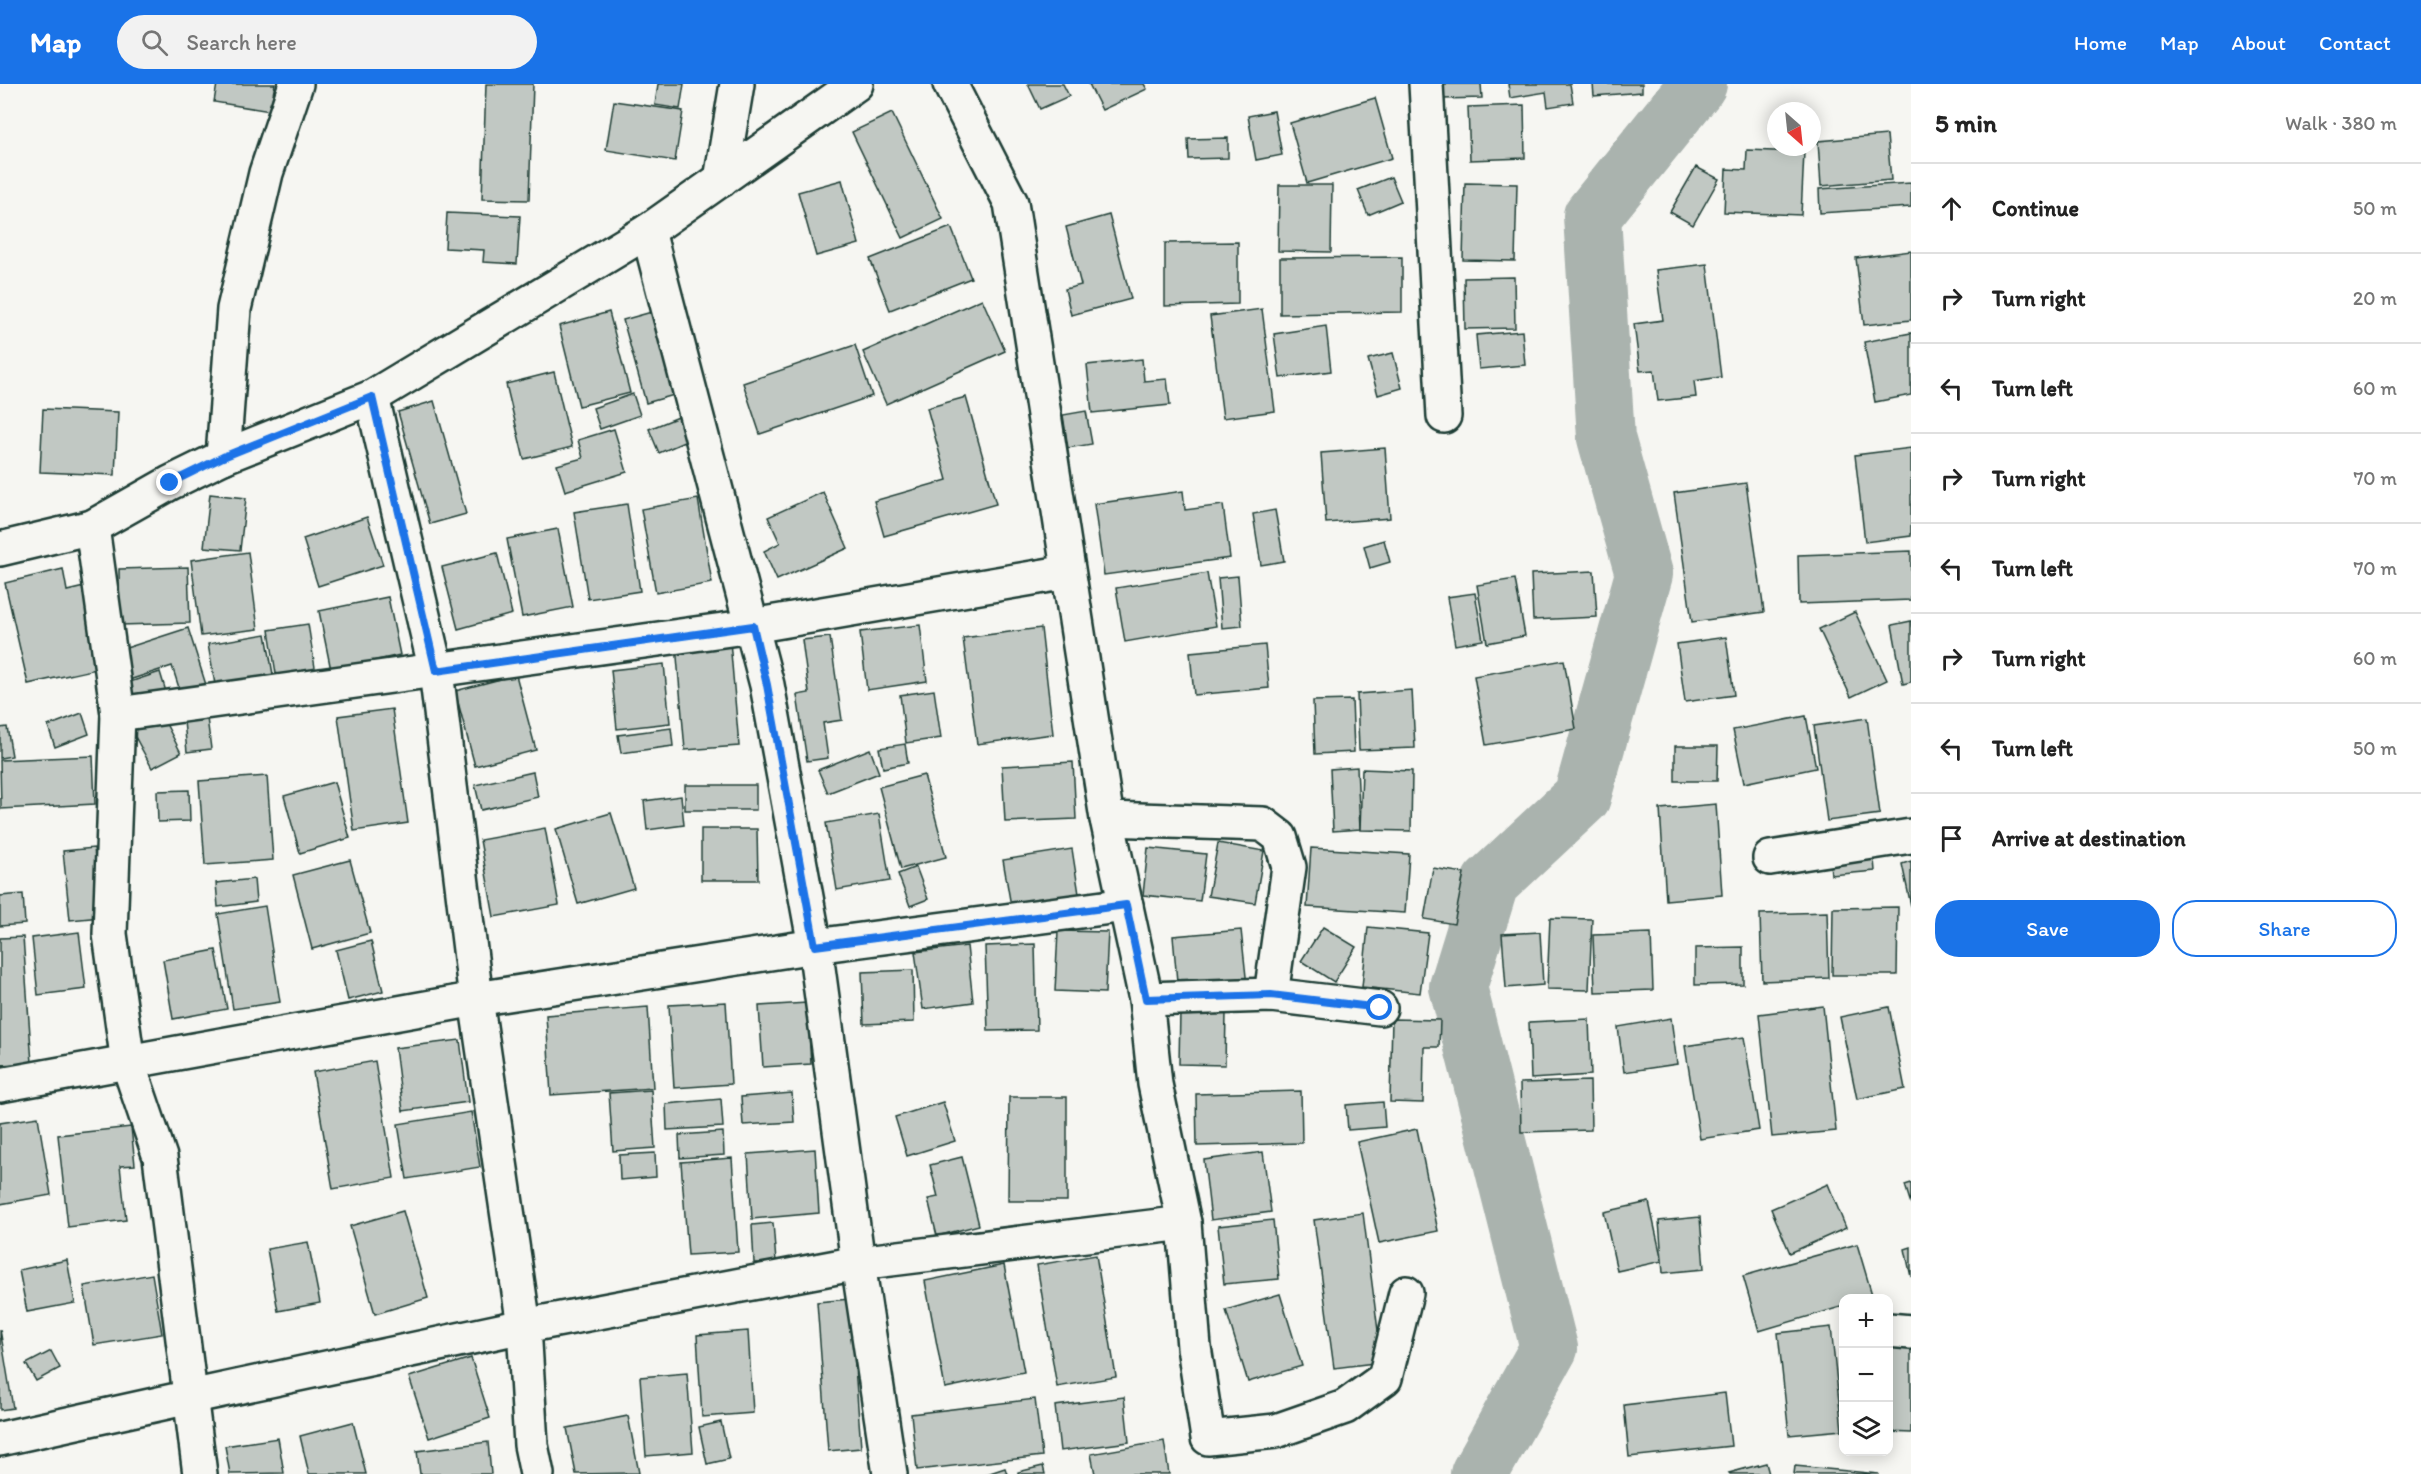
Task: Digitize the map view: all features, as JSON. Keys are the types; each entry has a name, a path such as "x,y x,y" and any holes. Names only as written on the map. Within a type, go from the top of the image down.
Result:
{"street":[{"path":"223,457 234,309 266,173 296,84"},
{"path":"721,180 737,84"},
{"path":"0,549 92,526 223,457 372,397 648,231 856,84"},
{"path":"950,84 1011,203 1107,819 1146,999 1155,1084 1184,1223 1194,1347 1208,1438 1276,1431 1345,1407 1385,1378 1406,1293"},
{"path":"1426,84 1444,416"},
{"path":"648,231 767,685 815,946 858,1263 890,1474"},
{"path":"372,397 436,671 476,999 524,1326 531,1445 537,1474"},
{"path":"92,526 118,714 110,934 128,1063 160,1157 200,1474"},
{"path":"118,714 753,626 1068,572"},
{"path":"1107,819 1263,824 1280,837 1289,867 1271,995"},
{"path":"1770,858 1911,836"},
{"path":"0,1085 476,999 815,946 1126,905"},
{"path":"1146,999 1271,995 1380,1008"},
{"path":"0,1439 190,1396 524,1326 858,1263 1184,1223"},
{"path":"1893,1330 1911,1332"}],"building":[{"path":"217,84 275,84 270,111 214,102"},
{"path":"486,84 533,84 529,200 482,199"},
{"path":"658,84 684,84 680,109 655,105"},
{"path":"1028,84 1063,84 1069,96 1040,109"},
{"path":"1089,84 1144,84 1147,89 1102,110"},
{"path":"1442,84 1481,84 1482,98 1442,99"},
{"path":"1508,84 1570,84 1573,103 1548,107 1546,92 1510,98"},
{"path":"1593,84 1642,84 1642,92 1594,96"},
{"path":"1375,98 1392,158 1307,183 1290,123"},
{"path":"614,101 683,111 675,161 606,150"},
{"path":"1524,105 1525,158 1470,160 1468,107"},
{"path":"1274,111 1282,155 1256,160 1248,116"},
{"path":"892,113 943,219 903,238 852,132"},
{"path":"1887,135 1891,180 1821,186 1819,156 1821,156 1821,141"},
{"path":"1228,138 1228,158 1189,159 1188,139"},
{"path":"1747,150 1767,151 1767,156 1804,156 1801,215 1724,212 1726,169 1746,170"},
{"path":"1696,167 1719,179 1693,225 1670,212"},
{"path":"1391,177 1401,201 1368,215 1358,190"},
{"path":"842,180 859,244 816,256 798,192"},
{"path":"1465,183 1517,184 1515,261 1463,260"},
{"path":"1911,183 1911,207 1820,213 1819,189"},
{"path":"1279,185 1332,185 1331,252 1278,251"},
{"path":"447,213 520,216 517,264 483,262 484,250 445,248"},
{"path":"1109,215 1131,299 1071,315 1065,289 1081,285 1066,227"},
{"path":"951,227 971,278 890,310 870,259"},
{"path":"1238,242 1238,304 1165,306 1165,243"},
{"path":"1911,251 1911,320 1864,325 1856,258"},
{"path":"1402,257 1402,312 1280,314 1280,258"},
{"path":"1707,264 1721,377 1694,381 1696,397 1658,401 1654,370 1640,371 1634,324 1663,320 1656,270"},
{"path":"1514,277 1515,328 1465,329 1464,278"},
{"path":"982,299 1005,351 886,404 863,352"},
{"path":"666,308 688,391 646,403 623,320"},
{"path":"1262,309 1275,411 1223,418 1210,316"},
{"path":"609,312 630,393 579,406 559,326"},
{"path":"1326,326 1331,371 1280,378 1274,334"},
{"path":"1522,331 1525,365 1479,369 1476,335"},
{"path":"1911,333 1911,395 1875,402 1864,342"},
{"path":"855,345 872,396 760,434 743,383"},
{"path":"1393,353 1402,388 1378,395 1368,359"},
{"path":"1142,359 1144,381 1167,379 1170,405 1092,413 1087,365"},
{"path":"554,372 572,447 524,459 506,384"},
{"path":"633,394 640,415 600,429 593,408"},
{"path":"966,397 996,504 884,536 874,501 947,480 927,408"},
{"path":"434,401 466,514 430,524 398,412"},
{"path":"43,409 118,412 115,475 40,472"},
{"path":"1086,411 1092,444 1068,448 1063,415"},
{"path":"681,416 691,439 659,453 649,429"},
{"path":"614,429 627,472 565,491 557,465 583,458 578,440"},
{"path":"1385,448 1390,518 1326,523 1321,453"},
{"path":"1911,448 1911,536 1865,542 1855,455"},
{"path":"1746,483 1764,612 1692,622 1674,493"},
{"path":"1183,491 1185,510 1223,505 1230,558 1104,575 1094,504"},
{"path":"823,492 848,548 777,580 764,551 780,543 768,517"},
{"path":"210,494 246,498 240,550 204,547"},
{"path":"698,499 712,583 656,593 641,509"},
{"path":"627,504 640,591 588,599 574,512"},
{"path":"1275,510 1284,561 1261,565 1253,514"},
{"path":"367,517 383,565 318,586 303,539"},
{"path":"558,529 573,607 522,617 507,539"},
{"path":"1384,540 1390,562 1370,568 1364,546"},
{"path":"1911,551 1911,600 1799,604 1798,555"},
{"path":"248,552 258,629 201,636 191,560"},
{"path":"497,553 512,614 458,629 442,567"},
{"path":"188,567 190,623 120,625 119,569"},
{"path":"63,569 67,591 84,587 101,668 28,684 5,583"},
{"path":"1594,571 1597,617 1533,620 1531,574"},
{"path":"1207,573 1216,626 1125,642 1116,588"},
{"path":"1238,576 1242,626 1222,628 1218,578"},
{"path":"1515,579 1525,636 1487,643 1477,585"},
{"path":"1475,593 1483,640 1455,645 1447,597"},
{"path":"388,597 400,655 331,670 319,611"},
{"path":"1855,612 1887,680 1851,697 1819,629"},
{"path":"1911,621 1911,682 1903,684 1892,625"},
{"path":"308,624 317,680 278,686 269,630"},
{"path":"920,625 927,681 867,690 860,632"},
{"path":"188,628 207,688 182,697 172,666 129,680 120,650"},
{"path":"1041,628 1053,734 977,744 963,638"},
{"path":"266,634 275,686 217,696 208,644"},
{"path":"830,637 842,720 823,723 828,758 807,761 797,695 809,693 802,640"},
{"path":"1726,637 1734,695 1685,702 1677,644"},
{"path":"730,641 739,746 685,750 676,645"},
{"path":"1265,645 1269,688 1194,695 1190,652"},
{"path":"1564,660 1576,729 1486,745 1474,676"},
{"path":"664,664 670,723 617,729 611,670"},
{"path":"160,672 167,695 136,704 130,682"},
{"path":"516,675 536,750 475,766 455,691"},
{"path":"934,690 941,738 906,743 900,695"},
{"path":"1412,690 1415,748 1359,750 1357,694"},
{"path":"1352,700 1354,752 1315,754 1313,701"},
{"path":"392,709 408,823 354,831 338,716"},
{"path":"82,713 89,734 55,747 48,726"},
{"path":"162,716 181,753 152,768 132,731"},
{"path":"1806,716 1816,768 1744,783 1733,730"},
{"path":"207,718 211,749 187,752 184,721"},
{"path":"1867,718 1880,814 1827,821 1814,726"},
{"path":"7,727 12,756 0,758 0,728"},
{"path":"671,728 673,746 621,753 618,735"},
{"path":"905,744 908,763 883,768 879,748"},
{"path":"1675,746 1718,746 1717,781 1675,781"},
{"path":"870,749 879,773 828,793 818,770"},
{"path":"93,756 95,804 1,809 0,760"},
{"path":"1073,762 1076,819 1005,822 1002,766"},
{"path":"1357,767 1360,829 1333,831 1330,769"},
{"path":"1362,769 1412,771 1411,831 1360,830"},
{"path":"533,772 538,797 481,810 475,785"},
{"path":"924,775 946,857 901,869 879,787"},
{"path":"267,776 273,860 205,865 199,781"},
{"path":"334,782 350,838 300,853 284,796"},
{"path":"685,785 756,785 756,810 685,810"},
{"path":"189,790 190,821 158,822 157,791"},
{"path":"681,796 684,825 647,830 644,801"},
{"path":"1716,804 1722,895 1666,900 1660,809"},
{"path":"611,813 634,888 578,904 556,829"},
{"path":"879,814 890,881 837,890 826,823"},
{"path":"545,828 559,905 494,917 480,840"},
{"path":"701,829 757,829 758,880 701,880"},
{"path":"1218,843 1264,851 1255,903 1208,896"},
{"path":"94,848 101,917 70,920 63,851"},
{"path":"1148,848 1206,854 1200,901 1143,895"},
{"path":"1311,848 1409,854 1405,913 1307,907"},
{"path":"1873,848 1875,871 1831,875 1829,851"},
{"path":"1072,849 1079,894 1011,906 1003,860"},
{"path":"350,860 370,933 312,949 293,875"},
{"path":"1911,861 1911,906 1902,864"},
{"path":"916,867 928,899 910,906 898,874"},
{"path":"1433,868 1464,873 1454,924 1424,919"},
{"path":"254,879 256,902 218,907 216,883"},
{"path":"23,894 25,924 0,926 0,896"},
{"path":"265,906 280,1002 233,1009 218,914"},
{"path":"1898,907 1897,975 1832,975 1833,908"},
{"path":"1827,912 1829,978 1762,981 1760,914"},
{"path":"1550,918 1592,919 1589,990 1547,989"},
{"path":"1323,927 1356,947 1334,982 1301,961"},
{"path":"1368,927 1428,933 1420,993 1362,987"},
{"path":"1241,930 1247,986 1178,993 1173,936"},
{"path":"1058,931 1108,932 1105,993 1055,991"},
{"path":"79,932 86,989 38,995 32,938"},
{"path":"1540,932 1543,985 1506,988 1502,934"},
{"path":"1651,933 1653,990 1595,992 1593,935"},
{"path":"23,937 32,1063 0,1065 0,938"},
{"path":"371,941 383,991 348,1000 336,950"},
{"path":"1035,944 1037,1030 988,1031 985,946"},
{"path":"967,946 973,1002 923,1009 915,952"},
{"path":"1743,947 1743,984 1695,985 1695,948"},
{"path":"216,950 227,1009 173,1019 163,960"},
{"path":"913,970 914,1022 864,1024 862,972"},
{"path":"726,1002 731,1084 674,1088 669,1005"},
{"path":"807,1003 811,1064 763,1067 759,1006"},
{"path":"1823,1006 1836,1131 1772,1137 1759,1014"},
{"path":"648,1007 653,1088 551,1095 546,1015"},
{"path":"1889,1007 1905,1089 1857,1099 1840,1017"},
{"path":"1180,1011 1226,1012 1225,1065 1179,1064"},
{"path":"1671,1018 1677,1064 1624,1072 1618,1027"},
{"path":"1392,1019 1440,1020 1439,1047 1424,1047 1423,1103 1390,1102"},
{"path":"1589,1019 1591,1075 1531,1079 1529,1022"},
{"path":"1744,1037 1759,1130 1700,1139 1685,1046"},
{"path":"460,1040 468,1102 403,1111 395,1048"},
{"path":"375,1061 394,1178 333,1189 313,1072"},
{"path":"1590,1081 1591,1130 1521,1132 1520,1083"},
{"path":"651,1090 655,1148 613,1151 609,1093"},
{"path":"1301,1091 1302,1143 1197,1146 1196,1094"},
{"path":"792,1093 794,1122 743,1125 741,1097"},
{"path":"1009,1097 1067,1097 1067,1201 1008,1201"},
{"path":"721,1099 723,1127 667,1130 666,1104"},
{"path":"943,1102 955,1141 907,1156 895,1117"},
{"path":"1383,1102 1385,1127 1348,1130 1346,1105"},
{"path":"471,1112 480,1167 407,1179 398,1124"},
{"path":"38,1117 51,1195 0,1204 0,1123"},
{"path":"131,1127 135,1165 120,1166 126,1220 68,1227 58,1135"},
{"path":"1417,1129 1438,1231 1379,1243 1357,1142"},
{"path":"723,1132 724,1155 680,1158 679,1135"},
{"path":"815,1149 819,1213 752,1219 748,1154"},
{"path":"1263,1152 1271,1212 1211,1220 1204,1160"},
{"path":"655,1153 656,1177 620,1180 619,1155"},
{"path":"962,1157 979,1225 937,1236 928,1199 938,1197 930,1165"},
{"path":"732,1158 738,1252 688,1255 681,1162"},
{"path":"1911,1183 1911,1204 1905,1185"},
{"path":"1828,1184 1846,1228 1790,1253 1771,1209"},
{"path":"1649,1202 1662,1261 1617,1271 1604,1212"},
{"path":"403,1211 428,1298 375,1314 350,1226"},
{"path":"1363,1213 1382,1362 1334,1368 1314,1220"},
{"path":"1700,1217 1704,1269 1663,1273 1659,1221"},
{"path":"1273,1220 1279,1279 1224,1284 1218,1226"},
{"path":"773,1223 776,1262 754,1263 752,1225"},
{"path":"308,1242 320,1303 278,1311 267,1249"},
{"path":"1857,1244 1872,1294 1839,1294 1839,1307 1759,1331 1743,1276"},
{"path":"1911,1247 1911,1277 1905,1249"},
{"path":"1096,1255 1116,1377 1057,1387 1037,1265"},
{"path":"67,1260 75,1303 27,1312 19,1270"},
{"path":"1004,1265 1024,1372 945,1388 925,1281"},
{"path":"152,1274 162,1334 94,1345 84,1286"},
{"path":"1280,1294 1302,1366 1248,1382 1226,1310"},
{"path":"850,1299 861,1448 828,1451 817,1302"},
{"path":"1831,1327 1839,1402 1839,1430 1789,1435 1778,1333"},
{"path":"0,1329 13,1408 0,1410"},
{"path":"748,1331 753,1413 702,1417 697,1335"},
{"path":"1893,1339 1911,1340 1911,1433 1893,1432"},
{"path":"51,1351 60,1368 36,1381 26,1364"},
{"path":"471,1358 490,1418 429,1438 409,1377"},
{"path":"687,1373 693,1452 646,1456 640,1377"},
{"path":"1725,1393 1731,1446 1629,1457 1624,1405"},
{"path":"1124,1397 1129,1442 1060,1451 1055,1406"},
{"path":"1035,1399 1042,1456 917,1470 911,1414"},
{"path":"628,1416 639,1473 576,1474 567,1428"},
{"path":"353,1422 366,1474 309,1474 300,1436"},
{"path":"721,1422 729,1459 707,1464 699,1427"},
{"path":"278,1438 284,1473 230,1474 225,1446"},
{"path":"1164,1441 1169,1474 1095,1474 1091,1454"},
{"path":"488,1442 491,1474 420,1474 417,1451"},
{"path":"1766,1463 1769,1474 1729,1473"},
{"path":"1043,1466 1045,1474 1018,1474 1018,1472"},
{"path":"1795,1466 1879,1474 1794,1474"},
{"path":"1005,1468 1007,1474 987,1474"}],"waterway":[{"path":"1479,1474 1549,1348 1458,987 1490,883 1582,797 1644,574 1606,438 1592,216 1698,84"}],"route":[{"path":"170,483 223,457 372,397 436,671 753,626 767,685 815,946 1126,905 1146,999 1271,995 1380,1008"}]}
